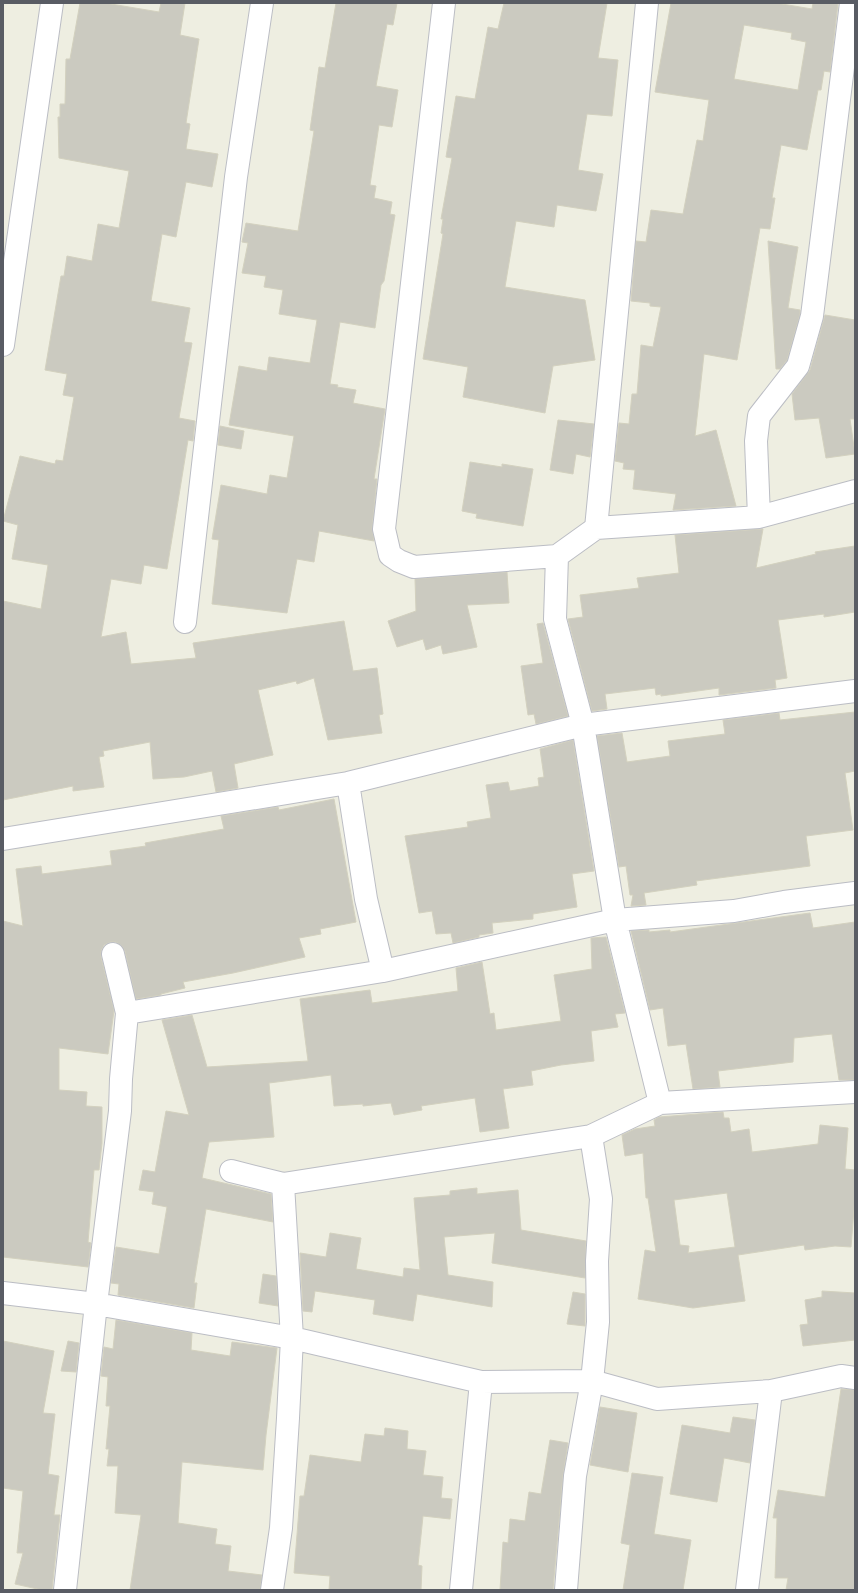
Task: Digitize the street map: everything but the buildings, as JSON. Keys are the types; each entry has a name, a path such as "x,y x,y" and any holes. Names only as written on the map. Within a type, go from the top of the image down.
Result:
{"street":[{"path":"3,345 52,3"},
{"path":"185,622 236,177 262,3"},
{"path":"444,3 384,529 390,555 414,567 557,556 596,528 759,517 855,491"},
{"path":"596,528 647,3"},
{"path":"759,517 756,441 759,416 798,366 812,316 851,3"},
{"path":"557,556 555,619 583,725 615,920 660,1103"},
{"path":"3,839 348,783 583,725 855,691"},
{"path":"348,783 366,899 383,971"},
{"path":"127,1013 383,971 615,920 734,911 784,902 855,893"},
{"path":"64,1590 96,1304 120,1111 121,1079 127,1013 113,954"},
{"path":"231,1171 283,1184 591,1136 660,1103 855,1092"},
{"path":"566,1590 576,1476 592,1381 598,1322 596,1261 602,1199 591,1136"},
{"path":"272,1590 280,1528 292,1338 283,1184"},
{"path":"3,1293 96,1304 292,1338 481,1382 592,1381 657,1399 771,1391 841,1376 855,1378"},
{"path":"461,1590 481,1382"},
{"path":"747,1590 771,1391"}]}
